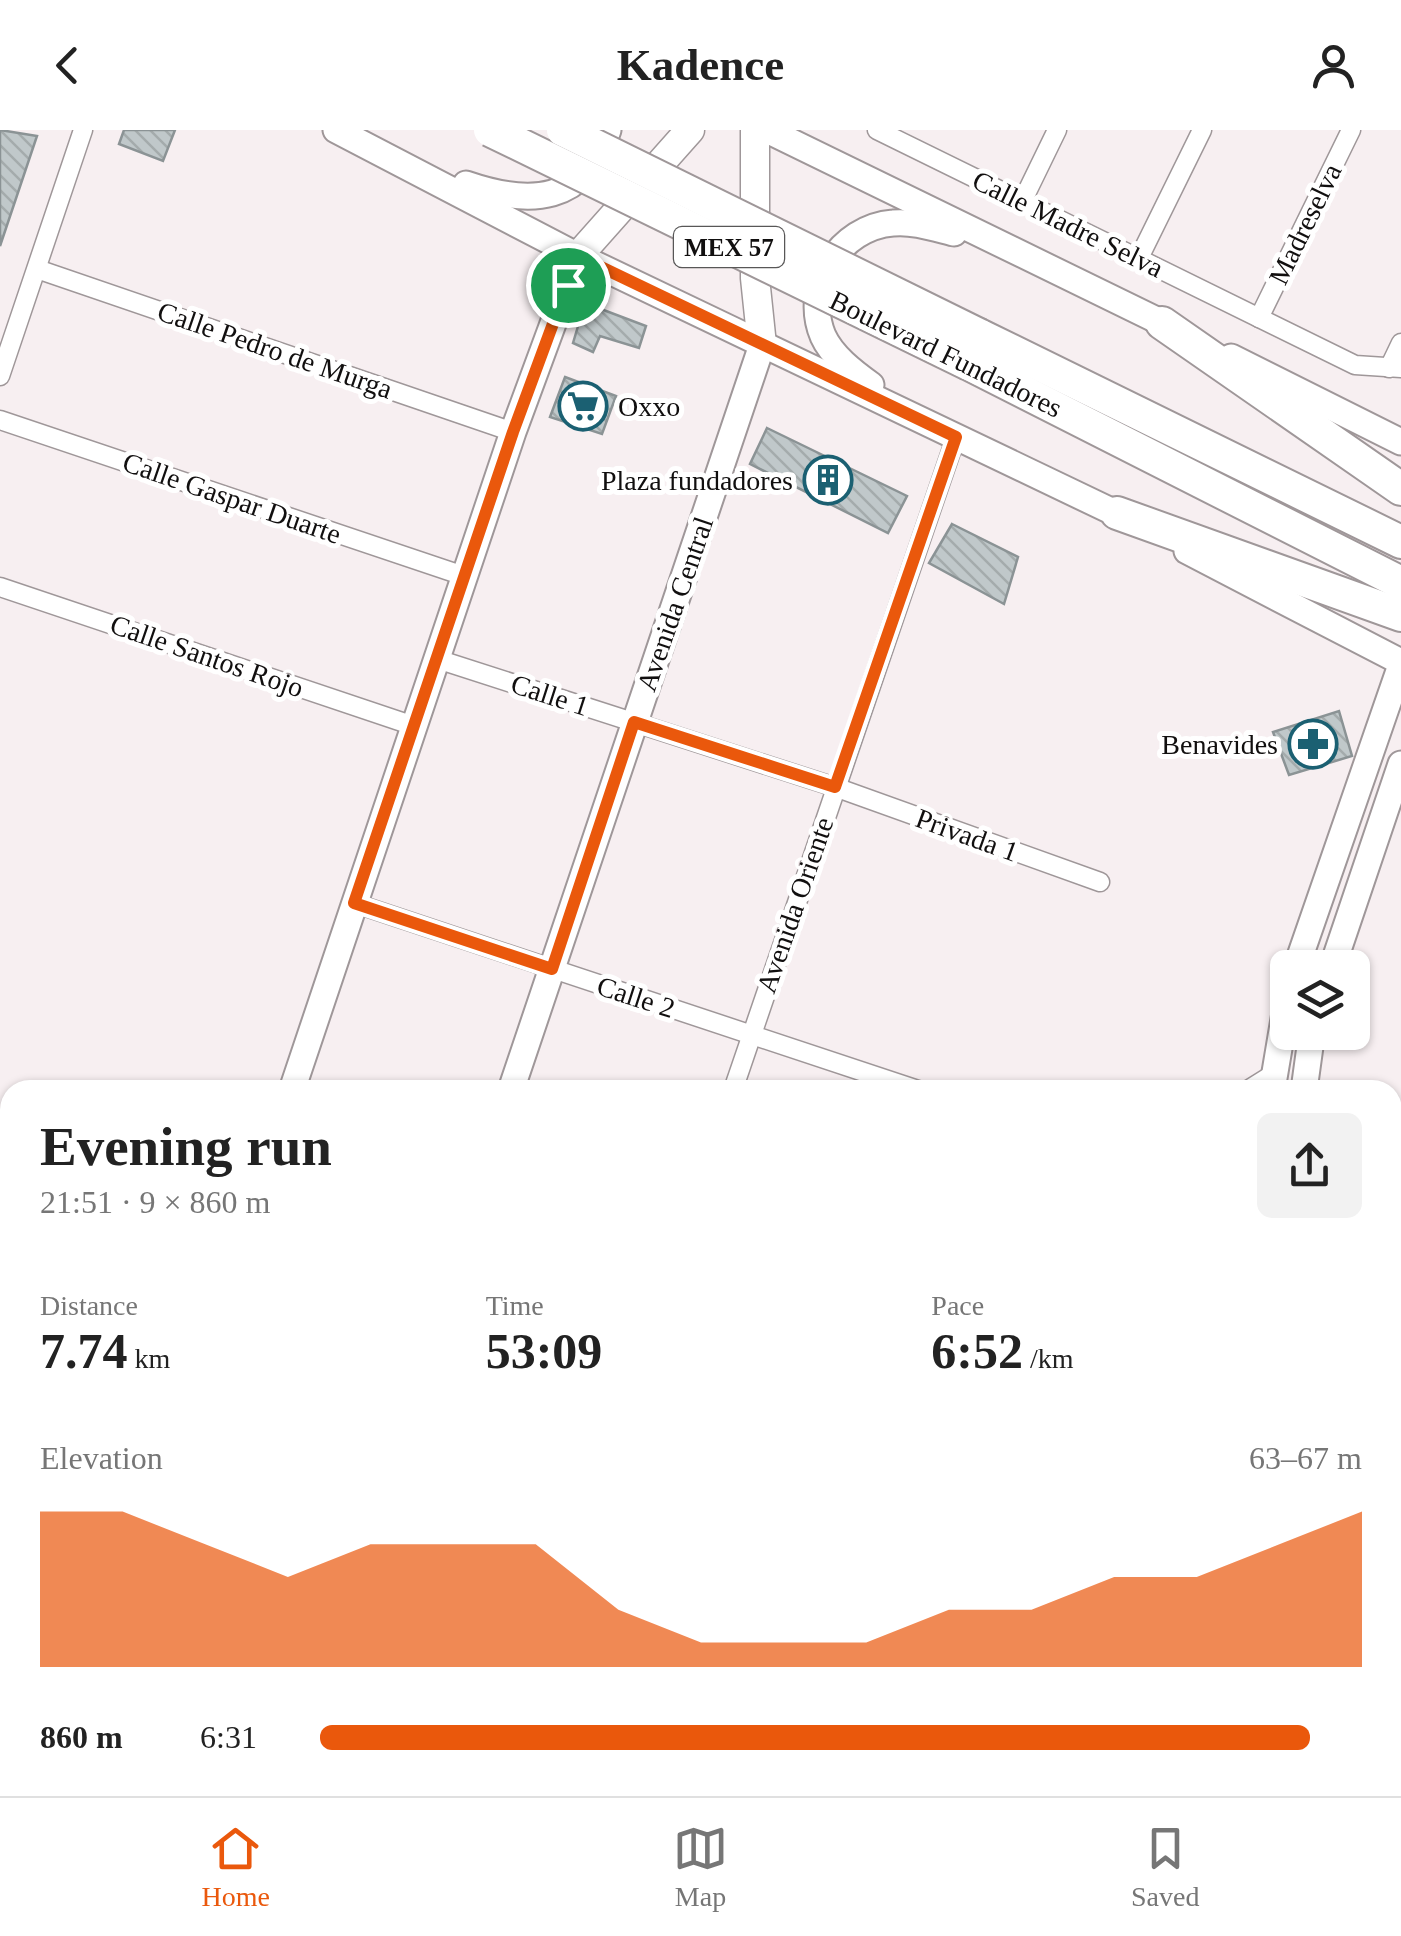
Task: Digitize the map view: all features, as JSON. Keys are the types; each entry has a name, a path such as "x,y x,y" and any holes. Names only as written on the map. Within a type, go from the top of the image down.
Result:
{"highway":[{"name":"Boulevard Fundadores","path":"490,130 1401,542"},
{"name":"Boulevard Fundadores","path":"563,130 1401,583"},
{"path":"1162,323 1401,489"},
{"path":"1116,514 1401,614"}],"main road":[{"path":"336,130 578,256 1116,514 1401,664 1302,950"},
{"path":"395,160 515,198 540,198 564,190 583,174 601,152 608,130"},
{"path":"295,1080 513,432 578,256 690,130"},
{"path":"756,130 755,278 762,344"},
{"path":"766,130 1401,442"},
{"path":"916,418 840,360 823,336 817,310 818,286 828,263 867,229 893,223 922,225 998,243"},
{"name":"Avenida Central","path":"514,1080 762,344"},
{"path":"1338,950 1401,764"},
{"path":"1272,1080 1278,1050"},
{"path":"1305,1080 1310,1050"}],"street":[{"path":"0,376 83,130"},
{"name":"Calle Madre Selva","path":"877,130 912,138 1022,202 1354,364 1395,368"},
{"path":"1022,202 1057,130"},
{"path":"1139,258 1202,130"},
{"name":"Madreselva","path":"1259,318 1351,130"},
{"name":"Calle Pedro de Murga","path":"37,269 513,432"},
{"path":"1395,368 1401,343"},
{"name":"Calle Gaspar Duarte","path":"0,420 464,576"},
{"name":"Avenida Oriente","path":"736,1080 956,437"},
{"name":"Calle Santos Rojo","path":"0,586 414,726"},
{"name":"Calle 1","path":"436,658 835,787"},
{"name":"Privada 1","path":"835,787 1100,882"},
{"name":"Calle 2","path":"354,903 888,1080"}],"building":[{"path":"0,130 37,136 0,246"},
{"path":"124,130 175,130 163,161 119,144"},
{"path":"585,303 646,326 639,348 600,336 593,352 573,343"},
{"name":"Oxxo","path":"565,377 616,396 602,434 550,417"},
{"name":"Plaza fundadores","path":"767,428 907,496 888,533 750,464"},
{"path":"952,524 1018,557 1004,604 929,563"},
{"name":"Benavides","path":"1339,711 1352,756 1289,775 1273,732"}],"place":[{"name":"Oxxo","path":"583,406"},
{"name":"Plaza fundadores","path":"828,480"},
{"name":"Benavides","path":"1313,744"}],"route":[{"path":"578,256 956,437 835,787 634,722 552,969 354,903 513,432 568,285 578,256"}]}
